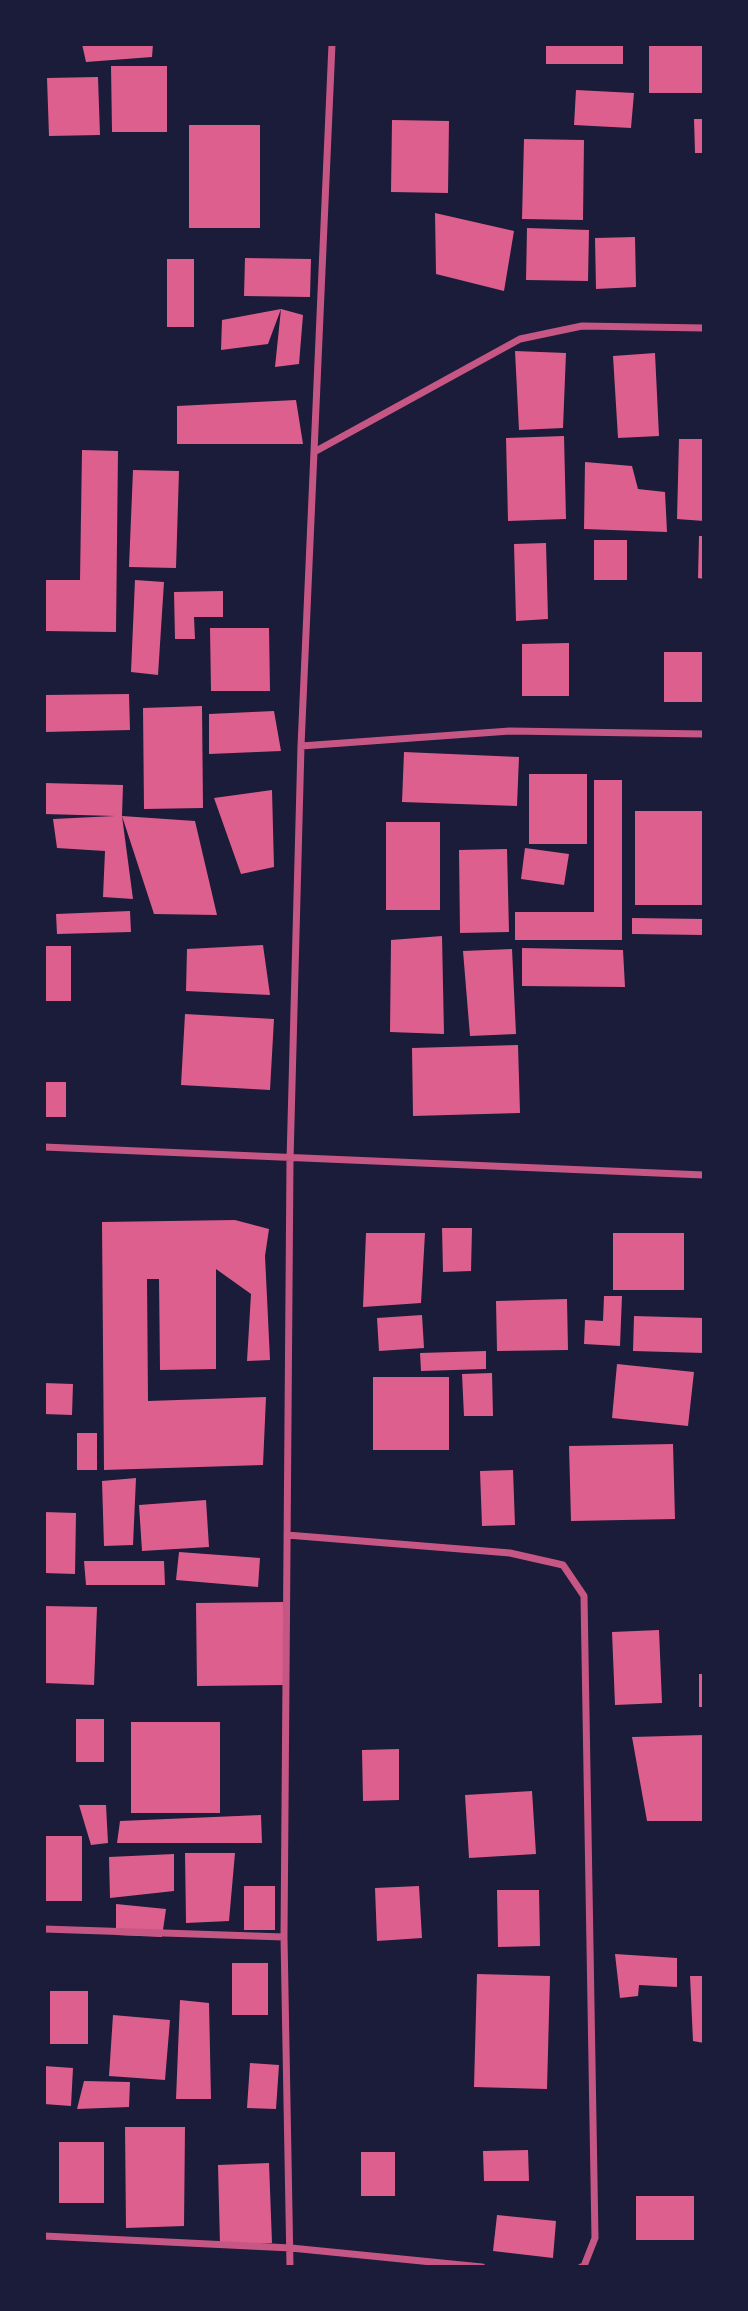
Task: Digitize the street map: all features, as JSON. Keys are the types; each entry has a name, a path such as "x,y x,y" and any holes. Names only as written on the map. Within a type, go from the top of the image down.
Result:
{"street":[{"path":"290,2267 284,1937 290,1160 301,746 332,44"},
{"path":"316,451 520,339 582,326 704,328"},
{"path":"301,746 510,731 704,734"},
{"path":"44,1147 290,1160 704,1175"},
{"path":"287,1535 510,1553 563,1565 584,1596 595,2238 584,2266 580,2267"},
{"path":"44,1929 284,1937"},
{"path":"44,2236 291,2248 482,2267"}],"building":[{"path":"82,44 153,44 152,57 86,62"},
{"path":"546,44 623,44 623,64 546,64"},
{"path":"649,44 704,44 704,93 649,93"},
{"path":"111,66 167,66 167,132 112,132"},
{"path":"98,77 100,135 49,136 47,78"},
{"path":"576,90 634,93 631,128 574,125"},
{"path":"694,119 704,119 704,153 695,153"},
{"path":"392,120 449,121 448,193 391,192"},
{"path":"189,125 260,125 260,228 189,228"},
{"path":"524,139 584,140 583,220 522,219"},
{"path":"435,213 514,231 504,291 436,274"},
{"path":"527,228 589,230 588,281 526,280"},
{"path":"635,237 636,287 596,289 595,238"},
{"path":"245,258 311,259 310,297 244,296"},
{"path":"167,259 194,259 194,327 167,327"},
{"path":"281,309 303,315 299,364 275,367"},
{"path":"281,309 268,344 221,350 222,320"},
{"path":"515,351 566,353 563,428 519,430"},
{"path":"655,353 659,436 618,438 613,356"},
{"path":"296,400 303,444 177,444 177,406"},
{"path":"564,436 566,519 508,521 506,438"},
{"path":"679,439 704,439 704,521 677,519"},
{"path":"82,450 118,451 116,632 44,631 44,580 80,580"},
{"path":"585,462 632,466 638,489 665,492 667,532 584,529"},
{"path":"133,470 179,471 176,568 129,567"},
{"path":"699,536 704,536 704,579 698,578"},
{"path":"594,540 627,540 627,580 594,580"},
{"path":"546,543 548,619 516,621 514,544"},
{"path":"135,580 164,582 158,675 131,672"},
{"path":"223,591 223,617 194,617 195,639 175,639 174,592"},
{"path":"210,628 269,628 270,691 211,691"},
{"path":"569,643 569,696 522,696 522,644"},
{"path":"664,652 704,652 704,702 664,702"},
{"path":"129,694 130,730 44,732 44,695"},
{"path":"202,706 203,808 144,809 143,708"},
{"path":"274,711 281,751 209,754 209,714"},
{"path":"404,752 519,757 517,806 402,802"},
{"path":"529,774 587,774 587,844 529,844"},
{"path":"594,780 622,780 622,940 515,940 515,912 594,912"},
{"path":"44,783 123,785 122,816 133,899 103,897 105,851 57,848 53,819 115,816 44,814"},
{"path":"272,790 274,867 241,874 214,798"},
{"path":"635,811 704,811 704,905 635,905"},
{"path":"122,816 195,821 217,915 154,914"},
{"path":"386,822 440,822 440,910 386,910"},
{"path":"525,848 569,854 564,885 521,879"},
{"path":"507,849 509,932 460,933 459,850"},
{"path":"130,911 131,932 57,934 56,914"},
{"path":"632,918 704,919 704,935 632,934"},
{"path":"442,936 444,1034 390,1032 391,940"},
{"path":"263,945 270,995 186,991 187,949"},
{"path":"44,946 71,946 71,1001 44,1001"},
{"path":"522,948 623,950 625,987 522,986"},
{"path":"512,949 516,1034 470,1036 463,951"},
{"path":"185,1014 274,1019 270,1090 181,1085"},
{"path":"518,1045 520,1113 413,1116 412,1048"},
{"path":"44,1082 66,1082 66,1117 44,1117"},
{"path":"235,1220 269,1229 265,1256 270,1360 247,1361 251,1294 216,1269 216,1369 160,1370 159,1279 147,1279 148,1401 266,1397 263,1465 104,1470 102,1222"},
{"path":"442,1228 472,1228 471,1271 443,1272"},
{"path":"366,1233 425,1233 421,1303 363,1307"},
{"path":"613,1233 684,1233 684,1290 613,1290"},
{"path":"604,1296 622,1296 620,1346 584,1344 585,1320 603,1321"},
{"path":"567,1299 568,1350 497,1351 496,1301"},
{"path":"422,1315 424,1348 379,1351 377,1318"},
{"path":"634,1316 704,1318 704,1353 633,1351"},
{"path":"486,1351 486,1369 421,1371 420,1353"},
{"path":"617,1364 694,1372 688,1426 612,1418"},
{"path":"492,1373 493,1416 464,1416 462,1374"},
{"path":"373,1377 449,1377 449,1450 373,1450"},
{"path":"44,1383 73,1384 72,1415 44,1414"},
{"path":"77,1433 97,1433 97,1470 77,1470"},
{"path":"673,1444 675,1519 571,1521 569,1446"},
{"path":"513,1470 515,1525 482,1526 480,1471"},
{"path":"136,1478 133,1545 104,1546 102,1481"},
{"path":"206,1500 209,1547 142,1551 139,1505"},
{"path":"44,1512 76,1513 75,1574 44,1573"},
{"path":"179,1552 260,1558 258,1587 176,1580"},
{"path":"84,1561 164,1561 165,1585 86,1585"},
{"path":"283,1602 285,1685 197,1686 196,1603"},
{"path":"44,1606 97,1607 94,1685 44,1683"},
{"path":"659,1630 662,1703 615,1705 612,1632"},
{"path":"699,1674 704,1674 704,1707 699,1707"},
{"path":"76,1719 104,1719 104,1762 76,1762"},
{"path":"131,1722 220,1722 220,1813 131,1813"},
{"path":"704,1735 704,1821 647,1821 632,1737"},
{"path":"399,1749 399,1800 363,1801 362,1750"},
{"path":"532,1791 536,1854 469,1858 465,1795"},
{"path":"79,1805 106,1805 108,1843 91,1845"},
{"path":"261,1815 262,1843 117,1843 120,1821"},
{"path":"44,1836 82,1836 82,1901 44,1901"},
{"path":"185,1853 235,1853 229,1921 186,1923"},
{"path":"174,1854 174,1891 110,1898 109,1857"},
{"path":"244,1886 275,1886 275,1930 244,1930"},
{"path":"419,1886 422,1938 377,1941 375,1888"},
{"path":"497,1890 539,1890 540,1946 498,1947"},
{"path":"116,1904 166,1909 162,1937 116,1935"},
{"path":"615,1954 677,1958 677,1987 639,1985 638,1996 620,1998"},
{"path":"232,1963 268,1963 268,2015 232,2015"},
{"path":"477,1974 550,1976 547,2089 474,2087"},
{"path":"690,1976 704,1976 704,2043 693,2041"},
{"path":"50,1991 88,1991 88,2044 50,2044"},
{"path":"180,2000 209,2003 211,2099 176,2099"},
{"path":"113,2015 170,2020 165,2080 109,2076"},
{"path":"250,2063 279,2065 276,2109 247,2108"},
{"path":"44,2066 73,2068 71,2106 44,2104"},
{"path":"84,2081 130,2082 129,2107 77,2109"},
{"path":"125,2127 185,2127 184,2226 126,2228"},
{"path":"59,2142 104,2142 104,2203 59,2203"},
{"path":"528,2150 529,2181 484,2181 483,2151"},
{"path":"361,2152 395,2152 395,2196 361,2196"},
{"path":"269,2163 272,2243 220,2245 218,2165"},
{"path":"636,2196 694,2196 694,2240 636,2240"},
{"path":"497,2215 556,2221 553,2258 493,2251"}]}
